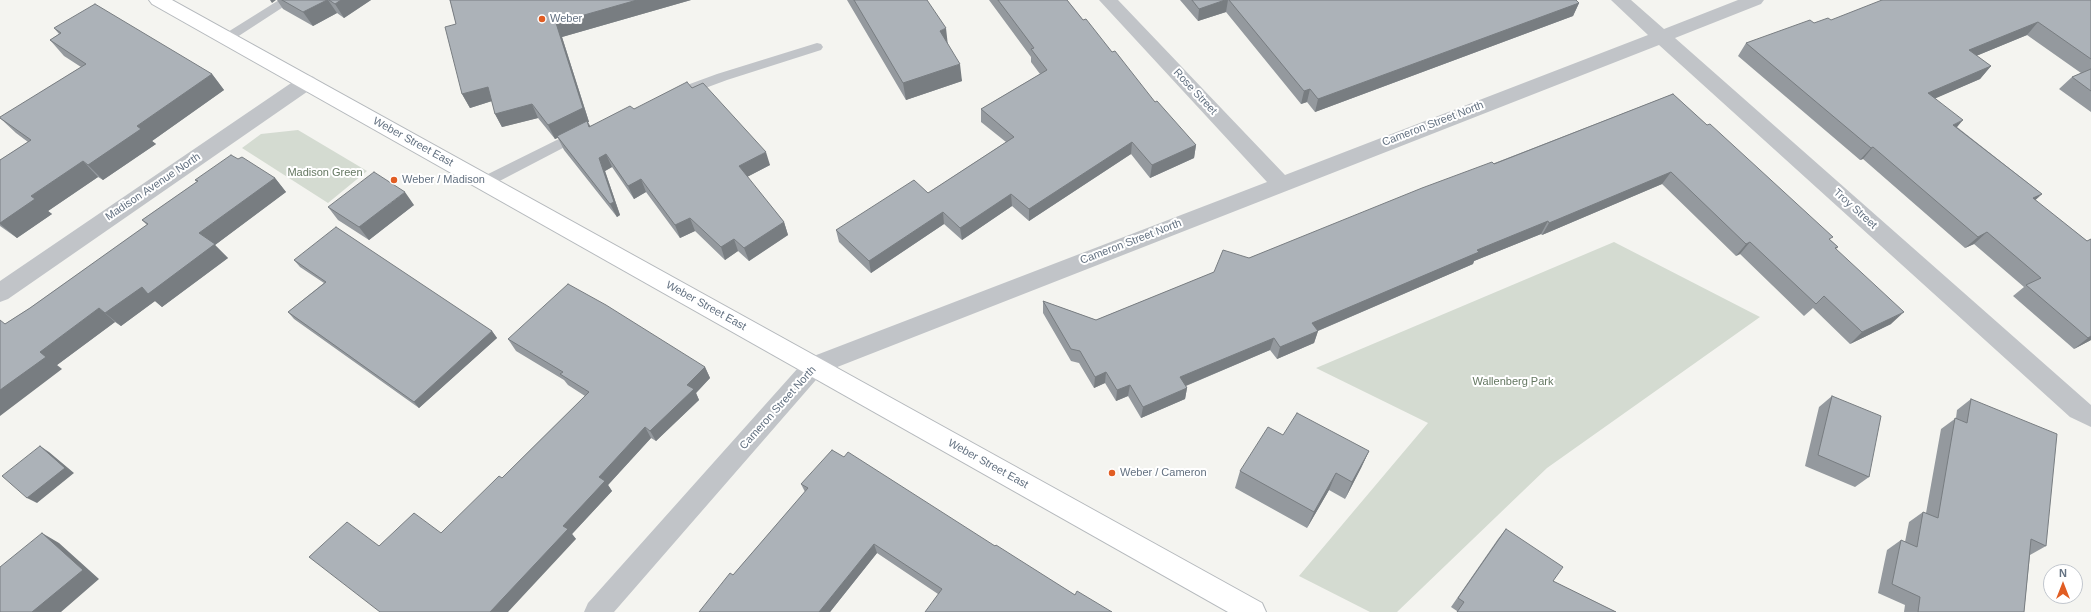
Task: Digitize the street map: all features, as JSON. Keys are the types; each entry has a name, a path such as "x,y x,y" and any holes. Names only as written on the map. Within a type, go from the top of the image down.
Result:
{"main road":[{"name":"Weber Street East","path":"158,0 1253,612"}],"street":[{"name":"Rose Street","path":"1108,0 1281,184"},
{"name":"Troy Street","path":"1620,0 2078,410 2091,417"},
{"name":"Cameron Street North","path":"597,612 814,366 1755,0"},
{"name":"Madison Avenue North","path":"0,292 307,82"}],"lane":[{"path":"226,38 288,0"},
{"path":"658,100 722,77 817,47"},
{"path":"485,182 588,130"}],"green space":[{"name":"Madison Green","path":"298,130 367,171 328,203 242,148 261,134"},
{"name":"Wallenberg Park","path":"1614,242 1760,317 1547,468 1397,612 1370,612 1299,576 1428,423 1316,368"}],"building":[{"path":"282,0 327,0 303,12"},
{"path":"329,0 341,0 335,4"},
{"path":"450,0 637,0 556,23 583,108 548,125 532,104 495,114 488,87 462,94 445,27 456,24"},
{"path":"854,0 927,0 946,28 940,31 960,64 903,83"},
{"path":"998,0 1067,0 1083,20 1086,19 1112,52 1115,51 1155,102 1157,101 1196,145 1152,165 1132,142 1029,209 1011,194 960,228 943,212 869,261 836,230 914,180 928,193 1014,137 981,109 1047,70 1031,49 1034,48"},
{"path":"1192,0 1225,0 1199,9"},
{"path":"1229,0 1576,0 1579,3 1318,99 1310,89 1304,91"},
{"path":"1882,0 2091,0 2091,59 2038,22 1969,50 1991,66 1928,93 1963,120 1953,125 2042,194 2033,198 2087,241 2091,239 2091,336 2088,338 2026,285 2041,278 1987,232 1978,237 1873,147 1871,148 1746,43 1810,20 1814,23 1828,18 1831,20"},
{"path":"95,4 212,74 137,126 141,129 88,165 83,161 31,196 35,199 0,223 0,160 31,140 0,117 86,64 50,40 61,33 54,28"},
{"path":"2091,69 2091,91 2072,77"},
{"path":"687,82 692,88 703,83 766,152 739,166 784,222 744,248 734,239 721,247 690,218 675,225 641,179 628,186 606,154 599,158 614,202 610,204 557,136 587,121 589,127 630,106 634,109"},
{"path":"1673,94 1707,125 1710,124 1833,237 1829,239 1838,247 1835,248 1904,312 1862,332 1824,296 1816,304 1750,242 1746,244 1671,172 1549,223 1548,221 1477,250 1479,252 1312,323 1318,331 1280,347 1274,338 1180,377 1187,388 1143,407 1130,385 1117,390 1106,372 1095,377 1080,351 1071,349 1043,301 1096,320 1214,272 1223,250 1249,258 1422,188 1492,162 1494,164"},
{"path":"231,155 238,159 242,157 275,178 199,233 215,244 148,294 142,287 105,313 99,308 40,352 46,357 0,390 0,320 5,324 30,308 148,224 142,220 198,181 195,180"},
{"path":"374,172 405,192 359,227 328,207"},
{"path":"336,227 492,331 414,402 288,312 326,282 294,260"},
{"path":"568,284 606,305 705,367 687,385 694,389 650,431 645,427 599,477 605,481 563,526 568,529 490,612 380,612 309,557 347,522 379,546 414,513 441,533 499,476 502,478 589,392 560,374 563,372 508,339"},
{"path":"1832,396 1881,416 1869,477 1818,455"},
{"path":"1971,399 2057,434 2046,546 2031,539 2024,612 1918,612 1920,597 1892,584 1901,540 1917,547 1923,512 1938,518 1955,418 1967,423"},
{"path":"1297,413 1369,451 1352,482 1336,473 1314,512 1240,471 1268,427 1283,435"},
{"path":"40,446 65,468 27,498 2,476"},
{"path":"832,450 844,457 848,452 1075,595 1077,591 1112,612 925,612 942,589 874,544 819,612 699,612 730,573 733,575 808,488 801,484"},
{"path":"1506,529 1563,567 1553,581 1616,612 1457,612 1464,602 1458,598"},
{"path":"42,533 83,570 32,612 0,612 0,567"}],"place":[{"name":"Weber","path":"542,19"},
{"name":"Weber / Madison","path":"394,180"},
{"name":"Weber / Cameron","path":"1112,473"}]}
